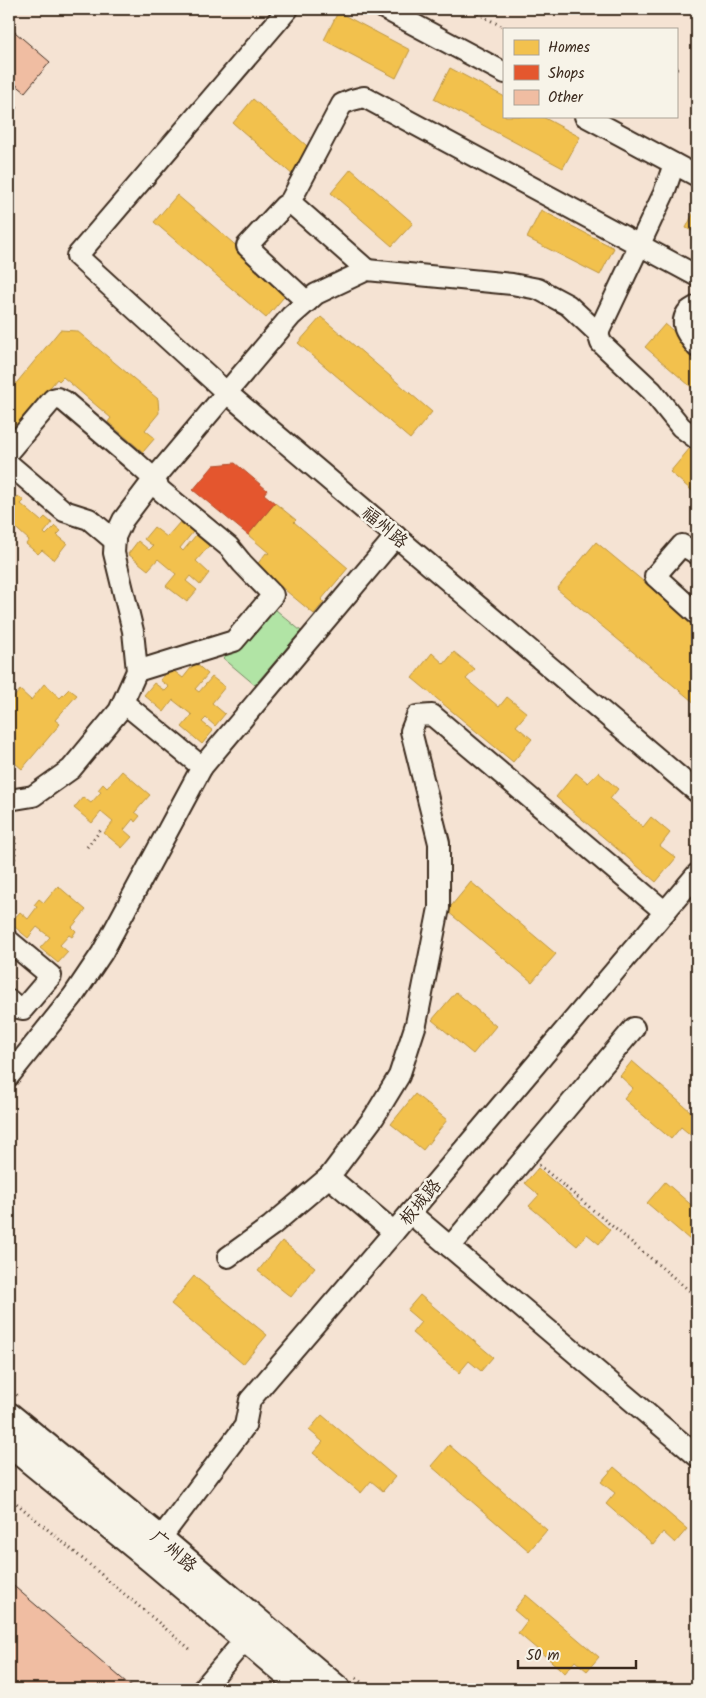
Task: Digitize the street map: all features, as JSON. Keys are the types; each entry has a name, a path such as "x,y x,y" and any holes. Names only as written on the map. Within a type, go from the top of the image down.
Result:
{"main road":[{"name":"广州路","path":"9,1416 160,1539 252,1631 305,1689"},
{"name":"广州路","path":"9,1443 252,1631 336,1689"}],"street":[{"name":"福州路","path":"288,9 77,256 227,393 697,792"},
{"path":"385,9 503,72"},
{"path":"308,302 247,246 290,202 342,104 364,97 697,276"},
{"path":"589,118 697,176"},
{"path":"598,332 664,193 674,164"},
{"path":"290,202 367,270"},
{"path":"9,800 33,796 71,769 124,703 137,671 133,631 114,552 115,541 123,520 154,479 291,316 316,294 367,270 512,284 538,289 568,306 598,332 601,343 652,391 681,427 697,439"},
{"path":"697,306 687,312 683,323 685,332 697,347"},
{"path":"9,451 53,399 57,398 64,401 154,479 160,490 229,547 273,594 234,641 137,671"},
{"path":"9,464 64,511 89,519 115,541"},
{"path":"9,1076 73,996 102,953 202,767 396,536"},
{"path":"697,554 682,544 655,576 697,614"},
{"path":"124,703 202,767"},
{"path":"228,1257 271,1226 330,1177 374,1117 399,1076 416,1024 439,908 439,842 411,731 418,716 432,715 665,912"},
{"name":"板城路","path":"160,1539 245,1426 250,1400 697,874"},
{"path":"9,941 73,996"},
{"path":"9,1000 18,1008 23,1008 51,976"},
{"path":"450,1247 634,1028"},
{"path":"330,1177 394,1232"},
{"path":"410,1213 697,1456"},
{"path":"203,1689 252,1631"}],"path":[{"path":"469,9 505,28"},
{"path":"9,819 14,832 15,857 9,877"},
{"path":"87,846 101,830"},
{"path":"527,1155 697,1296"},
{"path":"9,1497 192,1650"}],"green space":[{"path":"269,604 301,631 255,685 223,658"}],"building: Homes":[{"path":"338,12 410,50 396,78 324,40"},
{"path":"450,68 503,96 503,118 545,118 580,137 563,168 434,99"},
{"path":"253,99 314,152 294,176 233,123"},
{"path":"351,169 413,223 392,246 331,193"},
{"path":"177,195 289,291 266,318 154,222"},
{"path":"697,206 697,233 686,228"},
{"path":"541,210 614,248 600,275 527,238"},
{"path":"321,317 432,412 410,439 298,343"},
{"path":"665,324 697,351 697,392 645,347"},
{"path":"60,330 77,331 158,399 159,413 145,430 155,438 143,452 108,422 111,418 63,377 59,381 57,379 9,437 9,392"},
{"path":"690,448 697,454 697,495 670,472"},
{"path":"18,496 24,501 21,504 41,521 45,517 52,523 44,533 46,535 55,526 61,531 57,535 67,543 54,560 42,550 38,554 26,544 29,540 9,522 9,504"},
{"path":"275,503 296,520 294,522 348,568 321,600 324,602 314,614 256,566 266,553 269,553 248,535"},
{"path":"180,522 193,532 180,548 183,551 196,535 209,546 196,561 209,573 200,585 190,576 186,581 197,590 187,602 166,586 176,574 158,559 148,570 128,554 138,541 149,550 153,546 144,539 154,527 167,537"},
{"path":"596,542 697,626 697,705 557,589"},
{"path":"454,652 475,669 466,679 499,707 507,697 527,713 516,726 532,739 513,762 412,678 432,653 444,664"},
{"path":"195,663 208,674 195,689 199,692 212,677 225,687 212,703 225,714 215,726 206,718 202,722 213,731 202,744 182,727 192,715 173,700 164,712 144,695 154,683 165,691 169,687 160,680 170,668 183,678"},
{"path":"44,684 60,698 69,689 77,695 55,720 60,724 22,769 9,758 9,693 14,697 20,690 31,700"},
{"path":"122,771 150,795 135,812 140,816 135,822 133,819 124,830 132,837 122,848 104,833 113,822 101,812 92,823 74,808 83,797 91,803 101,792 98,790 103,784 107,788"},
{"path":"598,772 618,789 610,799 643,827 651,817 670,833 660,846 676,858 656,882 556,797 576,773 588,783"},
{"path":"471,882 556,954 532,982 447,911"},
{"path":"58,886 86,910 72,927 76,931 72,937 69,935 60,945 68,952 58,963 40,948 50,937 37,927 28,938 10,923 20,912 28,919 37,907 34,905 39,899 44,903"},
{"path":"456,992 496,1026 473,1054 432,1020"},
{"path":"632,1061 697,1117 697,1132 693,1137 681,1127 671,1139 624,1099 633,1088 620,1076"},
{"path":"415,1094 447,1120 423,1150 391,1124"},
{"path":"538,1168 610,1230 599,1244 587,1234 577,1246 529,1206 539,1195 525,1183"},
{"path":"665,1182 697,1210 697,1246 647,1203"},
{"path":"282,1241 315,1267 291,1297 258,1271"},
{"path":"194,1276 267,1335 243,1364 171,1304"},
{"path":"420,1295 493,1357 481,1371 469,1361 459,1373 412,1333 421,1322 407,1310"},
{"path":"322,1415 395,1477 383,1491 371,1481 361,1493 313,1453 323,1442 309,1430"},
{"path":"449,1445 547,1530 529,1551 431,1466"},
{"path":"614,1467 687,1529 675,1543 663,1532 653,1545 606,1504 615,1493 601,1482"},
{"path":"526,1595 599,1657 587,1671 575,1661 565,1673 518,1633 527,1621 514,1610"}],"building: Shops":[{"path":"235,463 267,490 264,494 275,503 248,535 193,490 214,465"}],"building: Other":[{"path":"9,27 50,62 25,92 9,79"},
{"path":"9,101 17,108 9,117"},
{"path":"9,1582 134,1689 9,1689"}]}
